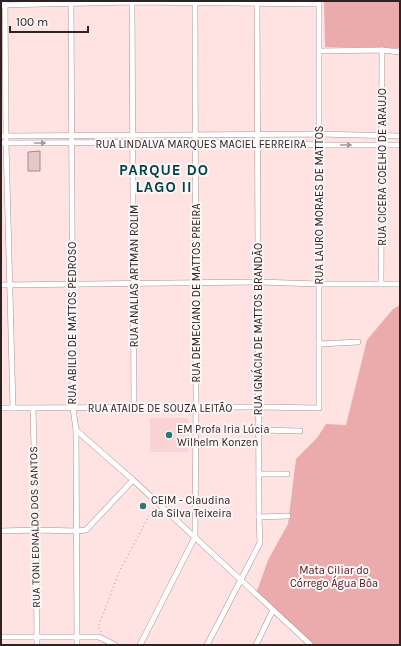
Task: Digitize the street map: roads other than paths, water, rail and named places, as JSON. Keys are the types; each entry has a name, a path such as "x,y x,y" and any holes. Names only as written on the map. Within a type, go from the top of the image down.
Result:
{"street":[{"path":"13,408 10,284 4,144 4,4 71,2 319,2"},
{"name":"RUA ABILIO DE MATTOS PEDROSO","path":"71,2 73,408 76,430 77,645"},
{"name":"RUA ANALIAS ARTMAN ROLIM","path":"132,2 136,283 134,408"},
{"name":"RUA DEMECIANO DE MATTOS PREIRA","path":"195,2 197,539"},
{"name":"RUA IGNÁCIA DE MATTOS BRANDÃO","path":"207,645 260,543 259,430 256,407 258,142 257,2"},
{"name":"RUA LAURO MORAES DE MATTOS","path":"319,2 319,408"},
{"path":"320,51 382,50 400,52"},
{"name":"RUA CICERA COELHO DE ARAUJO","path":"381,284 382,50"},
{"name":"RUA LINDALVA MARQUES MACIEL FERREIRA","path":"4,136 320,134 400,136"},
{"name":"RUA LINDALVA MARQUES MACIEL FERREIRA","path":"4,144 133,143 195,145 258,142 319,145 400,145"},
{"path":"1,285 256,282 400,284"},
{"path":"319,344 358,342"},
{"name":"RUA ATAIDE DE SOUZA LEITÃO","path":"1,408 319,408"},
{"name":"RUA TONI EDNALDO DOS SANTOS","path":"33,408 37,645"},
{"path":"76,430 241,579 306,643 311,645"},
{"path":"259,430 300,431"},
{"path":"259,474 287,474"},
{"path":"1,530 86,530 134,481"},
{"path":"259,517 288,516"},
{"path":"140,645 197,539"},
{"path":"256,645 273,610"},
{"path":"1,637 99,637 114,645"}],"place":[{"name":"EM Profª Iria Lúcia Wilhelm Konzen","path":"169,435"},
{"name":"CEIM - Claudina da Silva Teixeira","path":"143,506"}],"district":[{"name":"PARQUE DO LAGO II","path":"164,178"}],"park label":[{"name":"Mata Ciliar do Córrego Água Bôa","path":"334,576"}]}
